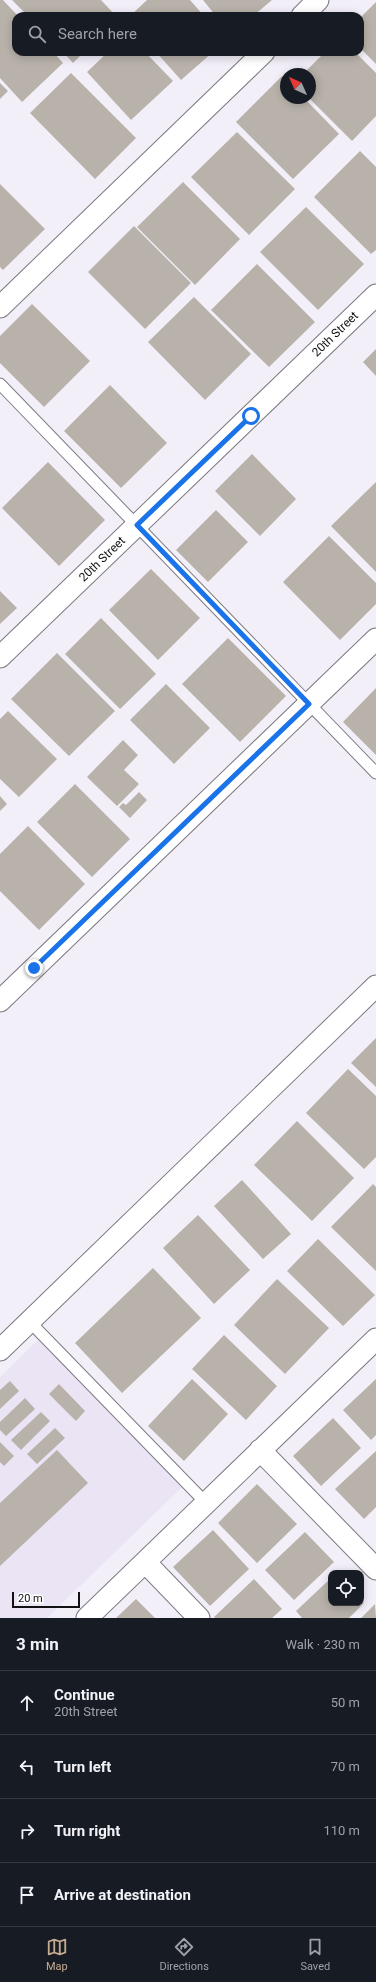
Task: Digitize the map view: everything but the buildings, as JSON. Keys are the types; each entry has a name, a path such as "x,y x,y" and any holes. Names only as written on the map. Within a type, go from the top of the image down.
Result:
{"street":[{"path":"306,12 318,0"},
{"path":"0,307 260,56"},
{"name":"20th Street","path":"0,657 376,295"},
{"path":"0,1001 376,639"},
{"path":"0,1350 376,986"},
{"path":"87,1618 376,1339"},
{"path":"260,1450 376,1569"},
{"path":"145,1562 199,1618"}],"lane":[{"path":"0,384 376,773"},
{"path":"30,1322 206,1504"}],"shaded area":[{"path":"39,1339 182,1487 47,1618 0,1618 0,1377"}],"route":[{"path":"34,968 309,704 137,525 251,416"}]}
